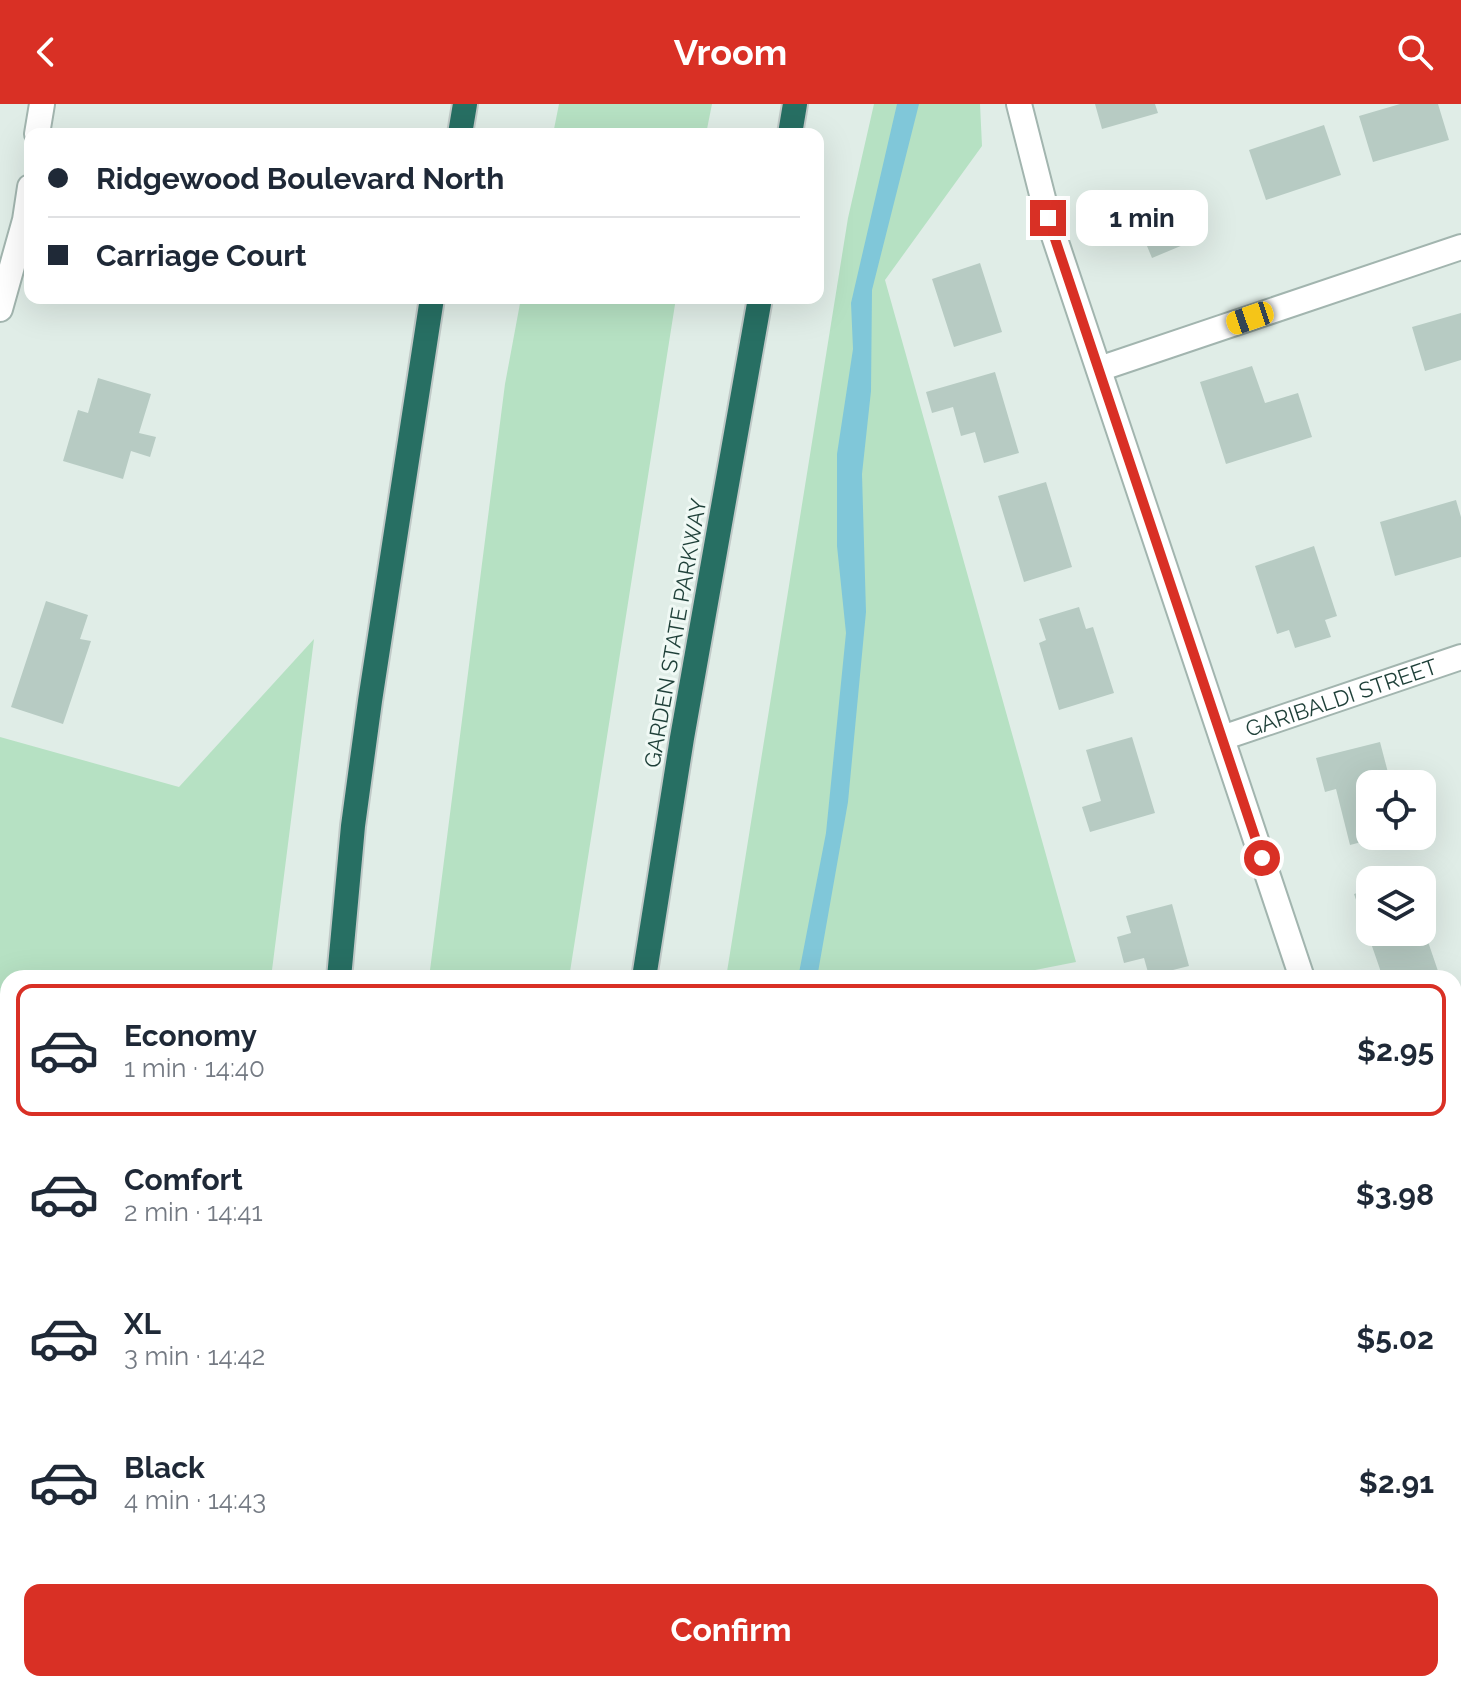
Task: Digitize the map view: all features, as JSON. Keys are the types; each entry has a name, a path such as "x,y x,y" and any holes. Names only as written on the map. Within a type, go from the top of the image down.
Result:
{"highway":[{"path":"461,128 465,104"},
{"path":"791,128 795,104"},
{"path":"340,970 353,826 370,701 431,304"},
{"name":"GARDEN STATE PARKWAY","path":"645,970 682,738 759,304"}],"street":[{"path":"38,128 42,104"},
{"path":"1019,104 1048,218 1299,970"},
{"path":"0,309 24,224"},
{"path":"1099,369 1461,247"},
{"name":"GARIBALDI STREET","path":"1222,738 1461,657"}],"green space":[{"path":"559,104 712,104 707,128 554,128"},
{"path":"874,104 980,104 982,146 885,280 1076,962 1035,970 727,970 848,218"},
{"path":"520,304 675,304 570,970 430,970 505,384"},
{"path":"314,639 272,970 0,970 0,737 179,787"}],"water":[{"path":"897,104 919,104 872,290 871,391 862,474 866,612 848,802 818,970 800,970 826,833 846,633 837,546 837,454 853,349 851,303"}],"building":[{"path":"1095,104 1155,104 1158,113 1102,129"},
{"path":"1400,104 1438,104 1449,140 1373,162 1359,116"},
{"path":"1324,125 1341,175 1266,200 1249,150"},
{"path":"1177,193 1195,240 1152,258 1132,210"},
{"path":"980,263 1002,332 954,347 932,279"},
{"path":"1461,313 1461,360 1425,371 1412,327"},
{"path":"1252,366 1265,403 1298,393 1312,437 1226,464 1200,382"},
{"path":"995,372 1019,453 984,463 975,432 961,436 953,407 932,413 926,392"},
{"path":"98,378 151,394 139,433 156,437 150,457 131,451 123,479 63,461 78,410 88,413"},
{"path":"1046,482 1072,567 1024,582 998,496"},
{"path":"1456,500 1461,517 1461,557 1395,576 1380,522"},
{"path":"1314,546 1337,616 1325,620 1331,637 1295,648 1289,630 1277,634 1255,566"},
{"path":"46,601 88,615 80,639 91,641 63,724 11,707"},
{"path":"1079,607 1086,629 1093,627 1114,693 1059,710 1039,643 1046,640 1039,619"},
{"path":"1132,737 1155,813 1090,832 1082,807 1101,801 1086,750"},
{"path":"1380,742 1387,770 1356,770 1356,843 1350,845 1336,789 1325,792 1316,758"},
{"path":"1172,904 1189,966 1173,970 1147,970 1144,958 1124,963 1117,937 1131,933 1126,916"},
{"path":"1372,946 1429,946 1438,970 1380,970"}],"route":[{"path":"1048,218 1262,858"}]}
